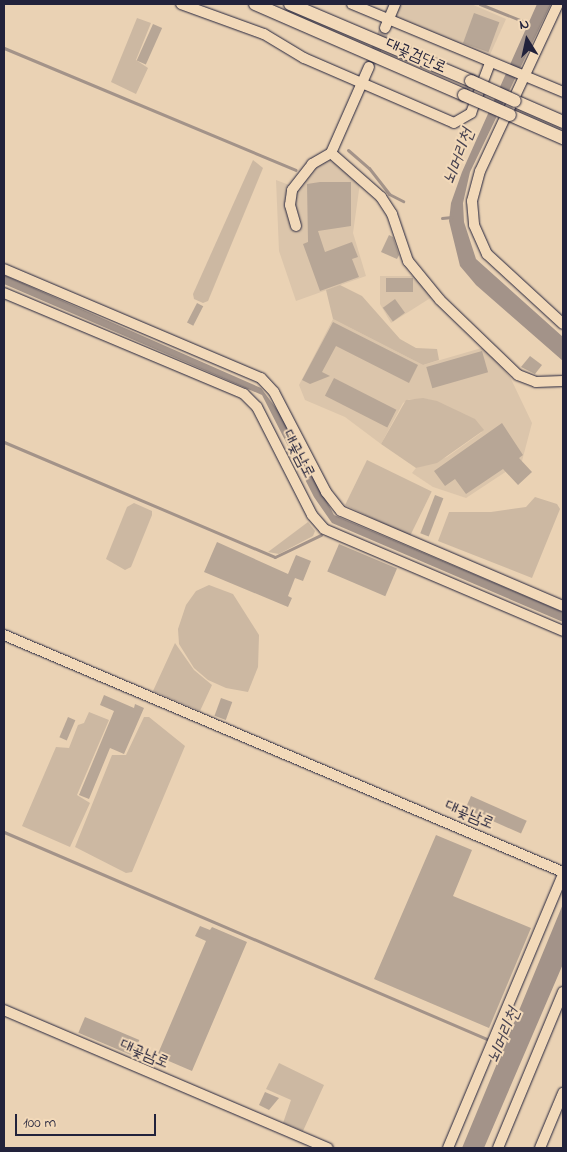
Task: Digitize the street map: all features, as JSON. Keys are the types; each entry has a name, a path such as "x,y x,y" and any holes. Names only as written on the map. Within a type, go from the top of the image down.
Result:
{"main road":[{"name":"대곶검단로","path":"254,4 563,138"},
{"name":"대곶검단로","path":"290,4 563,122"}],"street":[{"path":"181,4 264,34 304,58 363,81 414,106 458,123 471,113 493,64"},
{"path":"352,4 387,24 563,92"},
{"path":"387,24 395,4"},
{"path":"558,4 522,77 476,182 473,193 474,225 487,254 563,324"},
{"path":"296,226 290,206 292,190 312,164 331,153 369,67"},
{"path":"331,153 381,198 392,214 408,261 440,300 518,375 536,382 563,381"},
{"name":"대곶남로","path":"4,269 261,378 274,392 326,492 341,511 563,606"},
{"name":"대곶남로","path":"4,293 244,394 257,407 312,515 324,529 563,631"},
{"name":"대곶남로","path":"4,635 563,874"},
{"path":"448,1148 563,874"},
{"path":"498,1148 563,992"},
{"name":"대곶남로","path":"4,1010 328,1148"},
{"path":"540,1148 563,1093"}],"shaded area":[{"path":"399,4 471,4 506,19 489,57 396,17"},
{"path":"537,4 551,4 470,172 463,203 464,222 476,259 563,337 563,361 476,285 460,266 449,221 451,203 462,172"},
{"path":"137,18 151,23 136,60 148,68 136,94 111,82"},
{"path":"253,160 263,168 208,301 203,303 194,299 193,294"},
{"path":"323,161 338,162 360,183 353,233 366,276 296,301 279,251 276,180 297,188"},
{"path":"4,275 261,388 281,415 334,515 563,612 563,622 332,523 314,497 262,395 4,284"},
{"path":"380,276 414,276 432,297 391,323 380,304"},
{"path":"340,285 362,296 400,339 416,348 437,349 439,360 423,365 333,319 326,290"},
{"path":"333,319 423,365 485,347 510,377 532,423 522,461 466,498 433,487 412,473 416,468 447,457 482,432 428,399 409,399 403,403 381,444 345,417 305,400 299,385"},
{"path":"423,398 437,401 475,419 484,430 437,463 416,468 381,444 406,400"},
{"path":"367,460 432,492 410,537 345,505"},
{"path":"535,497 557,504 560,509 532,578 438,541 449,512 491,512 526,507"},
{"path":"134,503 152,511 152,515 131,567 125,570 106,559 127,507"},
{"path":"308,522 315,531 313,536 279,554 268,552"},
{"path":"209,585 233,594 259,635 258,667 248,692 226,688 208,680 194,668 179,644 178,629 186,605 196,591"},
{"path":"175,643 194,670 212,685 200,711 153,691"},
{"path":"89,712 109,720 77,795 90,803 70,847 22,826 56,747 69,748 78,725 84,723"},
{"path":"144,717 149,717 185,746 132,872 126,873 75,847 112,755 126,755"},
{"path":"563,904 563,964 484,1148 462,1148 503,1049 501,1042 506,1042"},
{"path":"279,1063 324,1085 303,1131 283,1123 291,1100 266,1089"}],"building":[{"path":"474,13 499,22 488,52 463,43"},
{"path":"153,24 162,28 146,65 137,61"},
{"path":"351,182 351,226 318,231 325,252 352,242 358,257 352,259 359,277 320,291 303,244 308,242 307,184"},
{"path":"389,235 393,237 399,255 397,259 381,252"},
{"path":"386,278 413,278 413,292 386,292"},
{"path":"395,299 405,313 393,322 383,308"},
{"path":"197,303 203,306 193,326 187,323"},
{"path":"333,322 418,365 409,383 336,346 322,372 330,376 310,384 302,380"},
{"path":"482,351 488,372 432,388 426,367"},
{"path":"530,356 542,365 535,374 521,367"},
{"path":"334,378 396,410 387,428 325,396"},
{"path":"502,423 523,455 519,458 532,472 518,485 503,469 466,494 455,479 445,486 434,471"},
{"path":"435,495 443,498 429,537 420,533"},
{"path":"217,542 288,574 296,555 311,561 303,581 295,578 288,596 292,598 288,607 204,572"},
{"path":"339,544 397,569 385,596 327,572"},
{"path":"104,695 134,708 135,704 144,708 124,754 110,748 89,799 79,795 114,711 100,705"},
{"path":"221,698 232,702 226,720 215,716"},
{"path":"68,717 75,720 67,740 59,737"},
{"path":"471,796 527,821 521,834 465,809"},
{"path":"436,835 472,850 453,896 531,928 489,1028 374,979"},
{"path":"200,926 210,930 212,927 247,942 192,1071 157,1056 206,941 195,936"},
{"path":"85,1017 139,1040 133,1056 78,1033"},
{"path":"265,1092 279,1098 269,1110 259,1105"}],"waterway":[{"path":"480,4 530,24"},
{"path":"4,48 295,170"},
{"path":"348,150 369,168 389,194 403,201"},
{"path":"442,218 452,217"},
{"path":"4,442 275,557 321,535"},
{"name":"뇌머리천","path":"4,832 487,1039"}],"tunnel":[{"path":"369,67 385,28"}]}
